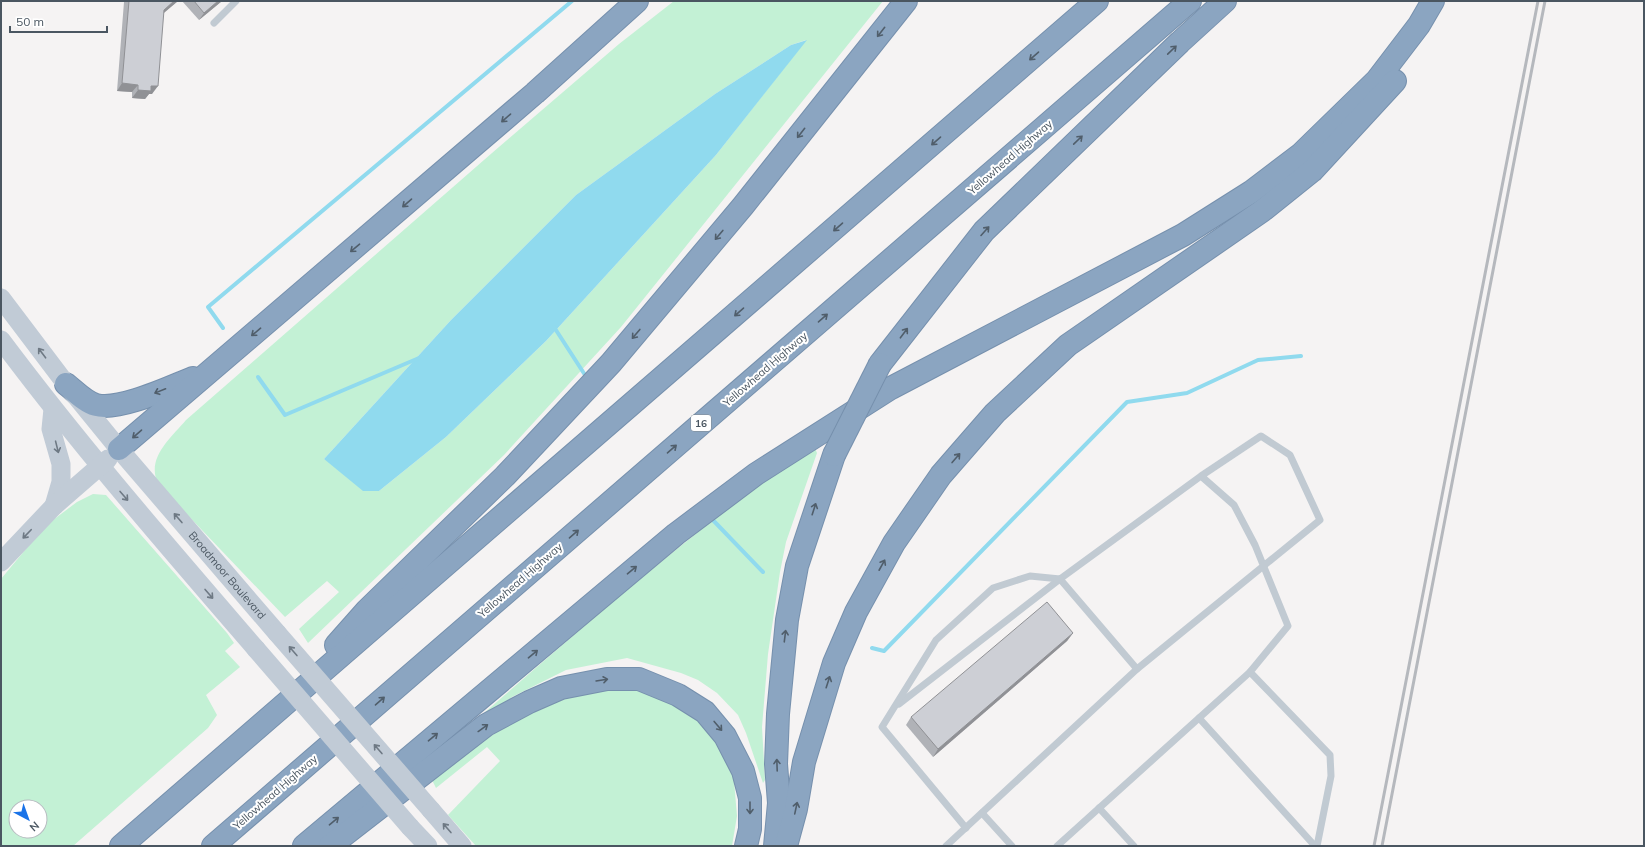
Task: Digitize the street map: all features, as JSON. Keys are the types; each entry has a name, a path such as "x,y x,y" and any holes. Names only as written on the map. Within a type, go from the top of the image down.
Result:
{"highway":[{"path":"119,449 535,93 637,1"},
{"path":"535,93 653,1"},
{"path":"280,709 367,610 505,476 611,363 743,206 906,1"},
{"path":"1064,30 1076,1"},
{"path":"121,846 1097,1"},
{"name":"Yellowhead Highway","path":"213,846 1190,1"},
{"path":"775,846 779,804 776,764 778,714 787,620 797,566 834,455 880,364 984,230 1180,42 1225,1"},
{"path":"304,846 676,534 756,474 890,388 1183,235 1251,192 1301,154 1377,80 1419,25 1433,1"},
{"path":"786,846 796,809 804,762 834,663 856,612 894,543 941,475 995,413 1068,345 1262,211 1312,171 1389,89 1430,32 1443,1"},
{"path":"66,384 87,401 96,405 105,406 119,404 153,394 209,372"},
{"path":"330,846 486,725 529,702 561,688 607,679 639,679 678,695 705,712 725,736 743,771 750,798 750,829 746,846"}],"main road":[{"name":"Broadmoor Boulevard","path":"1,298 66,384 119,449 462,846"},
{"path":"1,340 53,409 99,466 428,846"},
{"path":"53,409 52,429 61,464 61,482 54,506"},
{"path":"1,562 54,506 119,449"}],"lane":[{"path":"214,23 236,1"},
{"path":"896,707 1060,579 1201,476 1261,436 1290,455 1320,520 1137,669 946,846"},
{"path":"1057,846 1250,672 1288,626 1262,566 1255,545 1234,505 1201,476"},
{"path":"966,828 882,727 896,707 936,640 993,588 1030,576 1060,579 1137,669"},
{"path":"1250,672 1330,755 1331,776 1316,846"},
{"path":"1199,718 1316,846"},
{"path":"1099,808 1134,846"},
{"path":"982,813 1012,846"}],"green space":[{"path":"674,1 883,1 621,327 504,455 308,643 299,629 339,592 327,581 285,617 158,484 155,475 157,457 167,442 186,420 619,44","holes":["806,40 716,155 546,341 446,437 379,491 324,459 451,320 576,195 715,94 791,45"]},
{"path":"814,446 817,453 786,542 780,572 768,654 762,727 765,780 763,783 746,733 738,715 717,693 698,680 681,673 627,658 566,670 512,697 473,728 469,726 595,617 681,546 769,478"},
{"path":"93,494 106,495 227,633 234,643 225,651 240,667 206,695 217,715 208,728 73,846 1,846 1,579 45,526 77,502"},
{"path":"613,685 655,692 711,728 733,769 737,816 732,846 476,846 448,815 500,761 487,747 436,788 432,780 496,733 530,712 571,693"}],"water":[{"path":"807,40 716,155 546,341 446,437 379,491 363,491 324,459 451,320 576,195 715,94 791,45"}],"building":[{"path":"129,1 174,1 164,10 158,86 151,86 151,91 138,90 138,85 122,83"},
{"path":"194,1 218,1 204,13"},
{"path":"1047,602 1073,633 938,749 911,717"}],"waterway":[{"path":"223,328 208,307 572,1"},
{"path":"554,327 585,375"},
{"path":"872,648 884,651 1127,402 1187,393 1258,360 1301,356"},
{"path":"258,377 285,415 419,358"},
{"path":"709,516 763,572"}],"railway":[{"path":"1374,846 1538,1"},
{"path":"1382,846 1545,1"}]}
